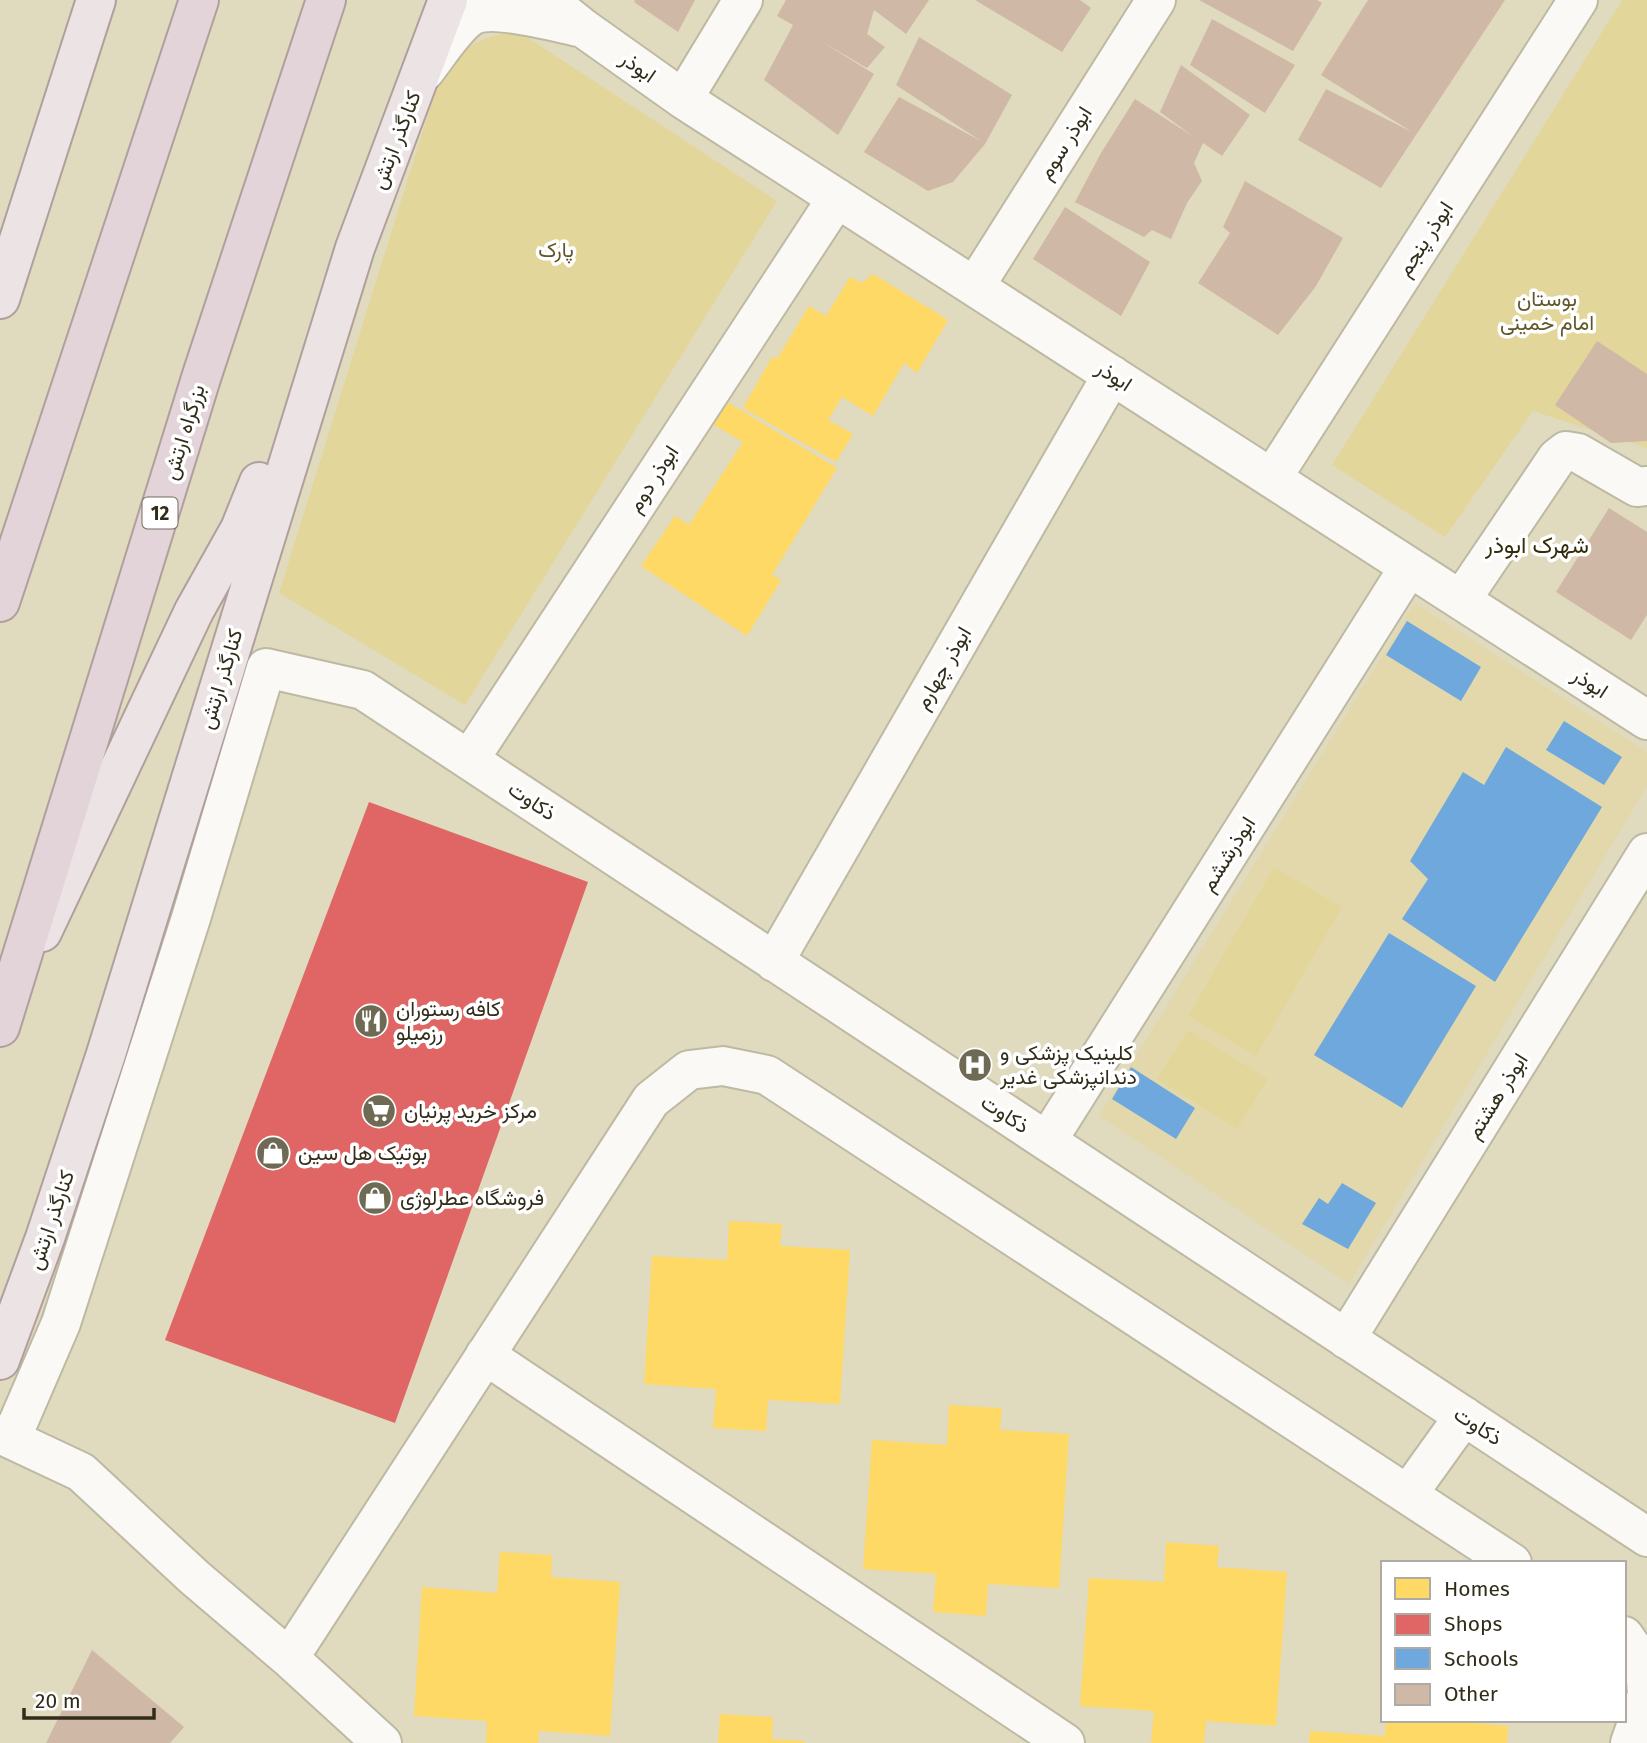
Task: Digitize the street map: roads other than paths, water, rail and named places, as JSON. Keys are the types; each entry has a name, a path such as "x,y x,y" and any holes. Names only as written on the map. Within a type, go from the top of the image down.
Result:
{"highway":[{"path":"0,602 199,0"},
{"name":"بزرگراه ارتش","path":"6,1012 202,375 326,0"}],"main road":[{"path":"0,299 96,0"},
{"name":"کنارگذر ارتش","path":"0,1360 45,1238 106,1054 355,248 448,0"},
{"path":"6,1012 194,611 240,530 355,248"}],"street":[{"name":"ابوذر","path":"548,0 683,99 1647,720"},
{"path":"683,99 743,0"},
{"name":"ابوذر سوم","path":"975,286 1156,0"},
{"name":"ابوذر پنجم","path":"1272,478 1578,0"},
{"path":"419,78 470,17 482,13 533,16 583,28"},
{"name":"ابوذر دوم","path":"469,760 837,198"},
{"name":"ابوذر چهارم","path":"774,962 1112,375"},
{"path":"1461,600 1557,458 1566,451 1578,453 1637,487 1647,486"},
{"name":"ابوذرششم","path":"1047,1141 1409,567"},
{"name":"ذکاوت","path":"6,1436 61,1323 191,918 266,668 363,690 1346,1339 1643,1527"},
{"name":"ابوذر هشتم","path":"1346,1339 1647,853"},
{"path":"289,1658 651,1100 689,1070 723,1066 767,1075 1509,1561"},
{"path":"485,1355 1065,1743"},
{"path":"1408,1494 1464,1416"},
{"path":"6,1436 81,1472 194,1577 289,1658 382,1743"},
{"path":"1626,1639 1645,1666 1647,1695 1629,1743"}],"place":[{"name":"کافه رستوران رزمیلو","path":"371,1021"},
{"name":"کلینیک پزشکی و دندانپزشکی غدیر","path":"975,1065"},
{"name":"مرکز خرید پرنیان","path":"379,1111"},
{"name":"بوتیک هل سین","path":"273,1153"},
{"name":"فروشگاه عطرلوژی","path":"375,1198"}],"district":[{"name":"شهرک ابوذر","path":"1537,545"}],"park label":[{"name":"پارک","path":"556,250"},
{"name":"بوستان امام خمینی","path":"1547,311"}]}
